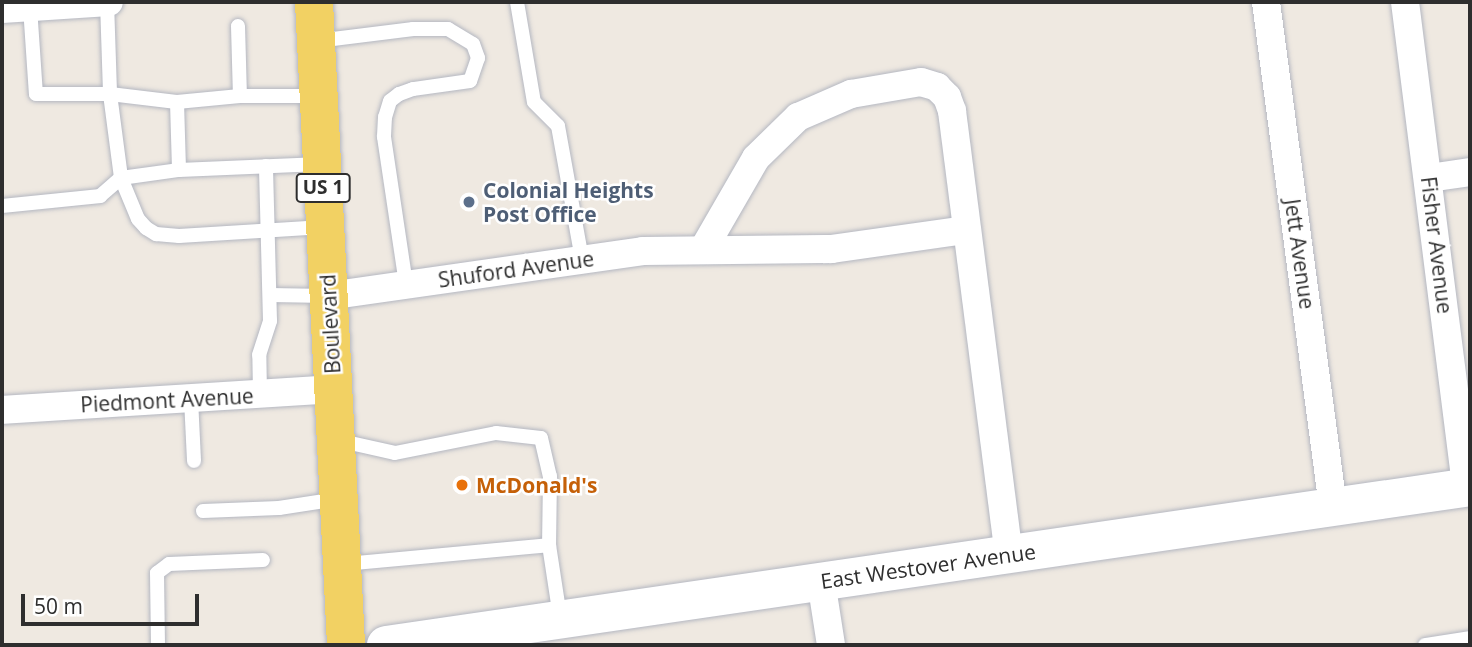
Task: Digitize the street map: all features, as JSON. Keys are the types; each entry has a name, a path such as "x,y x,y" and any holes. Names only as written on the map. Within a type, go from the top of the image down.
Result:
{"main road":[{"name":"Boulevard","path":"314,2 346,645"},
{"name":"East Westover Avenue","path":"386,645 1468,488"}],"street":[{"path":"2,9 108,2"},
{"name":"Jett Avenue","path":"1266,2 1333,507"},
{"name":"Fisher Avenue","path":"1405,2 1468,488"},
{"path":"704,248 756,159 778,134 799,117 851,94 921,82 937,87 947,97 952,111 1009,554"},
{"path":"1429,178 1470,172"},
{"name":"Shuford Avenue","path":"328,296 643,251 704,248 832,249 966,230"},
{"name":"Piedmont Avenue","path":"2,410 333,389"},
{"path":"821,581 831,645"}],"lane":[{"path":"108,2 110,94 121,178 138,219 156,234 179,236 325,227"},
{"path":"517,2 534,102 558,126 582,260"},
{"path":"30,7 36,94 110,94 177,102 240,96 319,96"},
{"path":"238,26 240,96"},
{"path":"316,41 413,29 448,29 463,35 473,44 478,58 470,81 413,89 399,94 390,101 385,117 384,137 406,285"},
{"path":"177,102 179,170"},
{"path":"2,206 100,196 121,178 179,170 322,164"},
{"path":"260,394 259,355 270,321 266,166"},
{"path":"270,295 328,296"},
{"path":"191,399 194,461"},
{"path":"335,440 396,453 496,433 541,438 550,476 549,545 561,618"},
{"path":"203,511 279,508 338,499"},
{"path":"342,564 549,545"},
{"path":"158,645 157,573 169,564 263,560"},
{"path":"1425,645 1470,638"}],"place":[{"name":"Colonial Heights Post Office","path":"469,202"},
{"name":"McDonald's","path":"462,485"}]}
